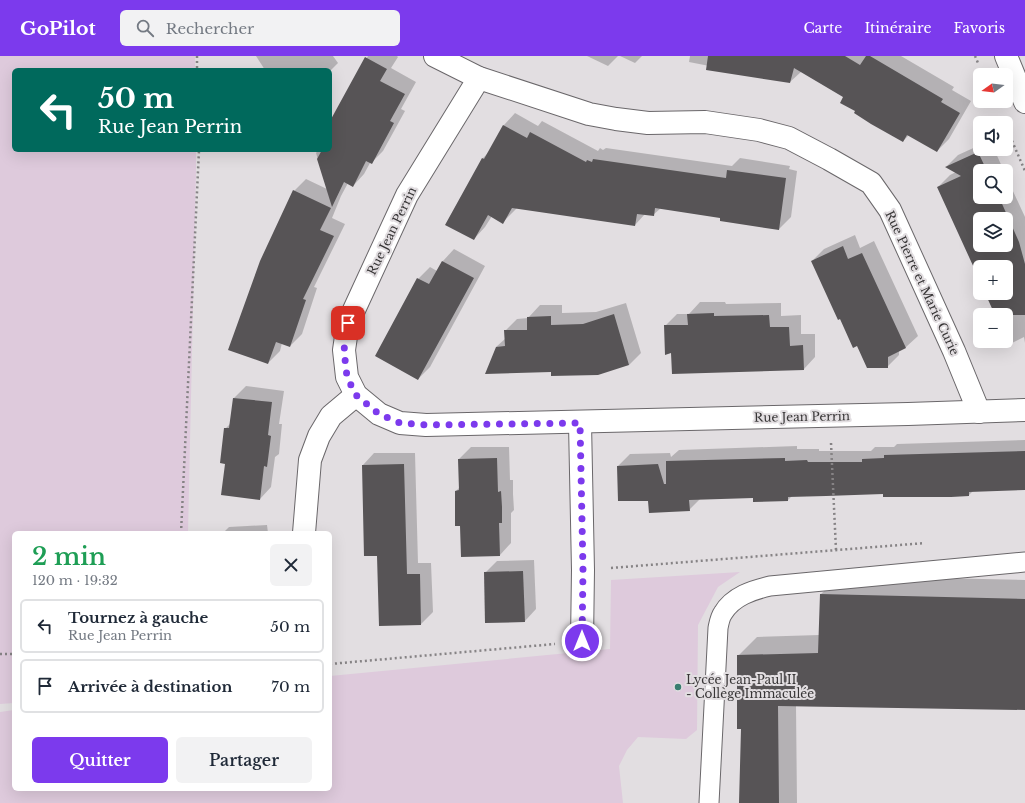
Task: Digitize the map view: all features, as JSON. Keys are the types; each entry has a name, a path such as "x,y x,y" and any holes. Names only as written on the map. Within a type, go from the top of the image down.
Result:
{"street":[{"name":"Rue Pierre et Marie Curie","path":"435,56 479,78 589,114 648,123 704,122 759,130 789,138 871,183 890,210 954,351 979,412"},
{"path":"1006,56 1025,102"},
{"name":"Rue Jean Perrin","path":"479,78 407,195 348,323 344,350 347,377 356,395 379,414 400,423 426,425 580,423 1025,410"},
{"path":"304,531 310,460 319,436 331,416 356,395"},
{"path":"580,423 583,570 582,641"}],"lane":[{"path":"709,803 718,628 723,613 732,602 743,595 770,586 1025,562"}],"path":[{"path":"197,56 197,68"},
{"path":"1013,143 1025,171"},
{"path":"181,531 199,152"},
{"path":"830,416 836,550"},
{"path":"583,570 930,543"},
{"path":"332,664 582,641"},
{"path":"0,654 12,654"}],"shaded area":[{"path":"0,56 195,56 195,68 12,68 12,152 196,152 196,172 188,531 12,531 12,703 0,704"},
{"path":"740,572 718,587 698,625 697,730 686,739 638,737 627,750 619,766 623,803 0,803 0,712 12,710 12,791 332,791 332,676 610,649 611,580"}],"building":[{"path":"708,56 845,56 860,65 866,56 870,56 943,99 941,102 960,113 937,152 907,135 903,142 871,124 854,113 855,111 840,103 843,97 794,68 790,83 706,70"},
{"path":"365,57 387,69 380,81 405,94 390,121 394,123 372,164 366,161 353,187 344,182 332,207 317,159 321,152 332,152 332,117"},
{"path":"503,125 527,138 530,132 586,162 587,160 592,162 593,159 726,178 727,170 786,178 779,230 720,221 720,218 655,208 654,216 637,214 635,226 512,208 503,224 488,215 474,240 445,225 482,158 484,159"},
{"path":"973,154 973,156 980,156 984,164 973,164 973,204 1002,204 1006,212 973,212 973,252 1013,252 1013,228 1019,242 1025,264 1025,315 1013,315 1013,308 992,308 988,300 1013,300 1013,260 973,260 973,266 937,187 961,176 945,167"},
{"path":"293,190 331,208 320,230 334,236 303,299 306,300 290,347 276,342 268,364 228,350 260,261"},
{"path":"843,246 848,259 862,253 906,348 888,357 888,368 867,368 857,346 853,348 840,319 838,320 811,261"},
{"path":"442,261 474,278 418,380 375,356 417,278 429,284"},
{"path":"714,313 714,316 769,315 770,327 789,327 790,346 803,345 804,370 672,374 671,353 665,355 664,325 688,325 687,314"},
{"path":"614,314 629,365 598,375 551,376 551,372 485,374 496,347 505,346 504,330 527,330 527,317 551,316 551,325 583,324"},
{"path":"233,398 272,402 268,435 271,436 267,467 264,466 260,500 221,495 225,464 220,463 224,428 229,428"},
{"path":"1025,451 1025,490 969,492 969,496 951,497 883,497 883,494 788,497 788,501 753,502 753,498 689,500 690,511 649,513 648,501 618,501 617,466 658,464 664,484 666,484 666,461 785,458 785,461 807,460 808,462 862,462 862,459 884,458 884,455"},
{"path":"497,458 498,492 501,491 502,507 502,523 499,523 500,556 461,557 460,526 455,526 455,491 459,490 458,459"},
{"path":"404,464 407,574 420,574 421,625 379,626 377,556 364,556 362,465"},
{"path":"523,571 525,622 485,623 484,572"},
{"path":"820,594 1025,599 1025,710 778,706 779,803 739,803 741,729 737,729 737,655 818,653"}],"place":[{"name":"Lycée Jean-Paul II - Collège Immaculée","path":"678,687"}],"route":[{"path":"348,323 344,350 347,377 356,395 379,414 400,423 426,425 580,423 583,570 582,641"}]}
